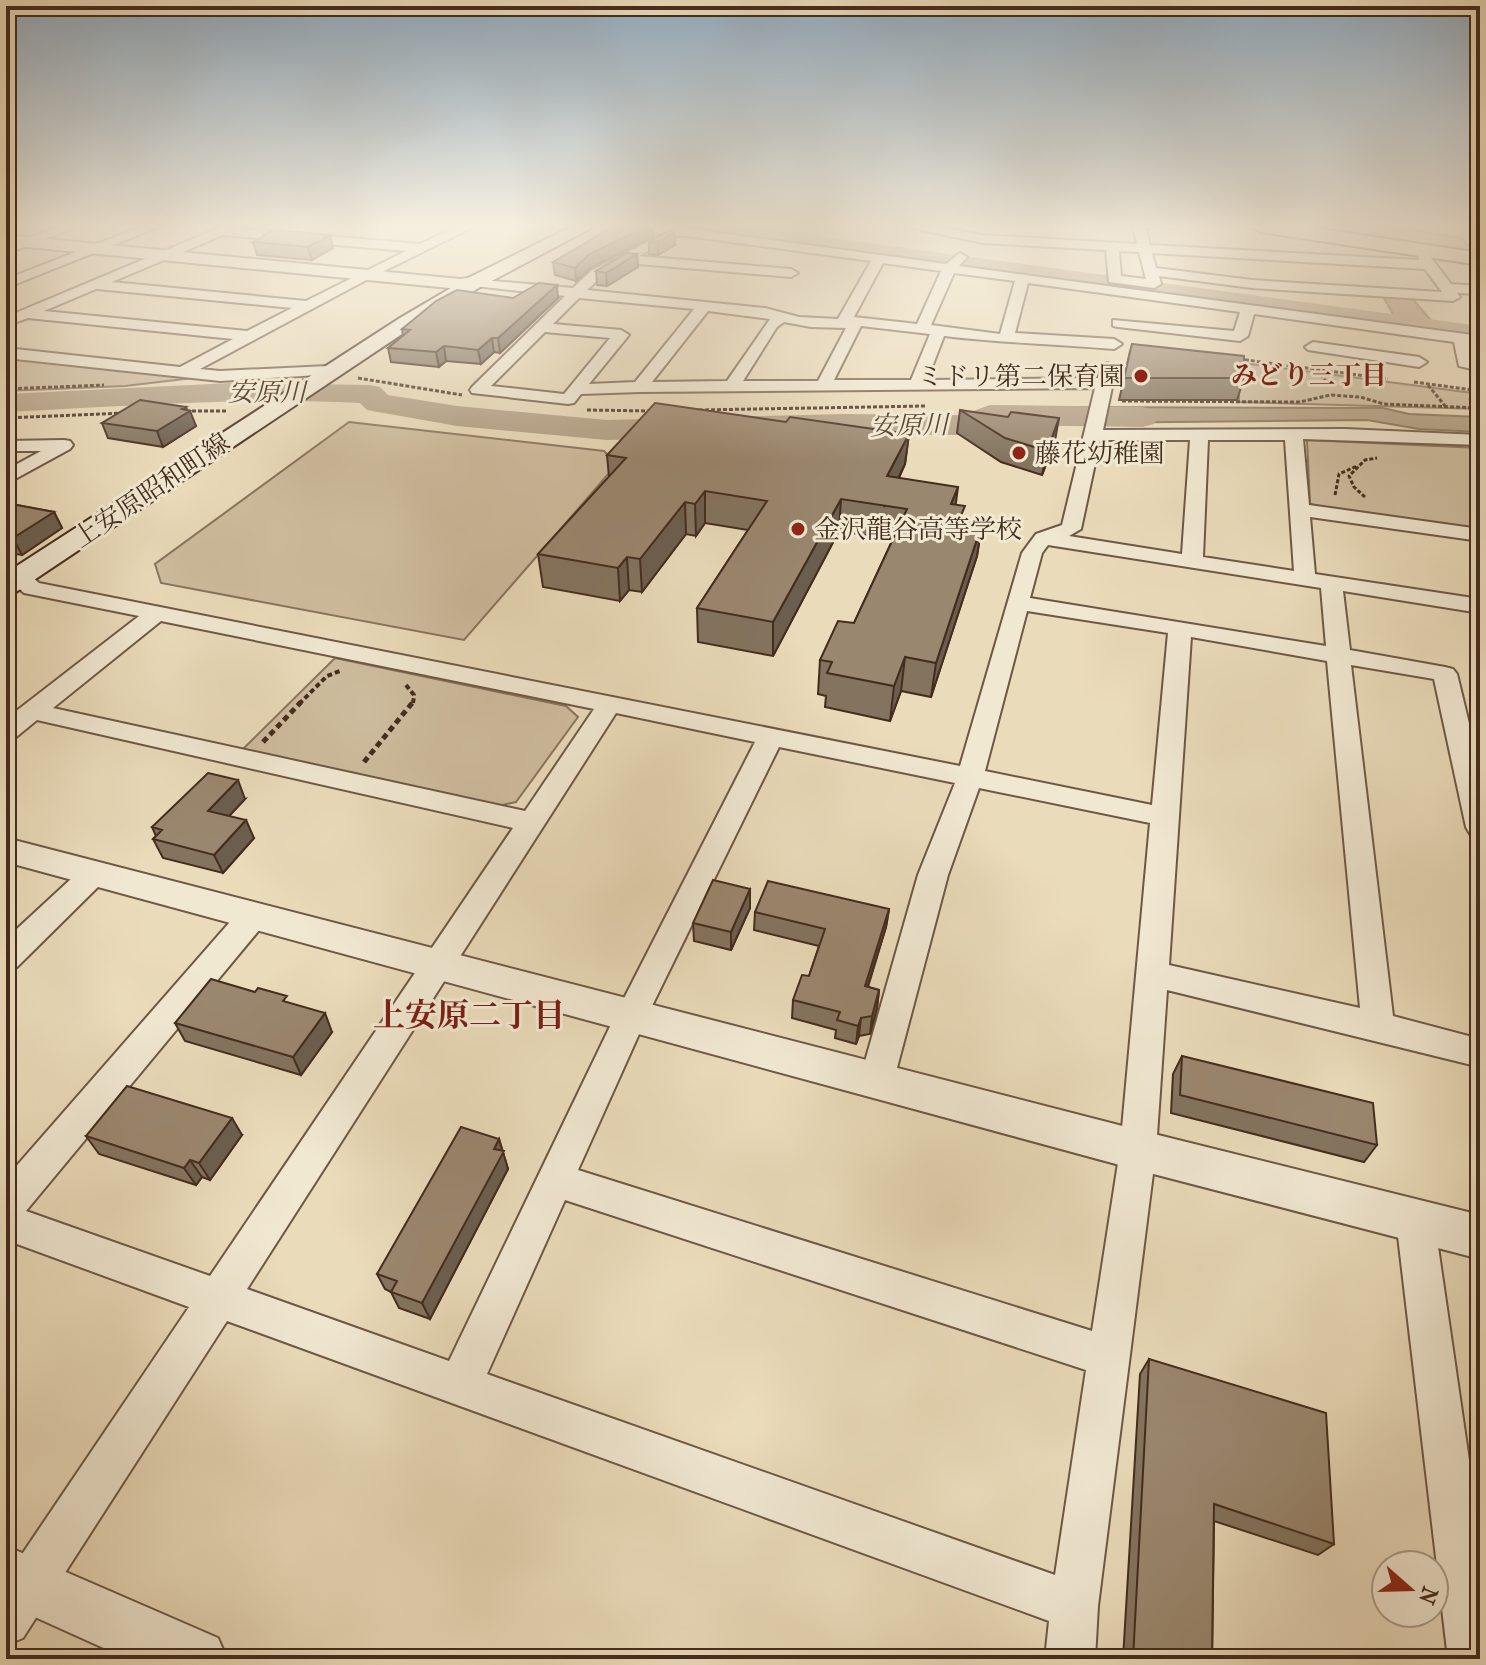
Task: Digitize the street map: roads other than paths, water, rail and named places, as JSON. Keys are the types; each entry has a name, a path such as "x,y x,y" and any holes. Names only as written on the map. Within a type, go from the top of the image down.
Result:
{"main road":[{"name":"上安原昭和町線","path":"10,580 328,371 439,304"}],"street":[{"path":"6,322 48,304"},
{"path":"294,304 307,305"},
{"path":"542,327 621,335 568,399 478,390 565,304"},
{"path":"683,304 773,310 847,323 931,329 1022,342 1114,344"},
{"path":"847,323 857,304"},
{"path":"918,383 940,304"},
{"path":"1006,339 1015,304"},
{"path":"877,1079 933,875 970,777 1032,553 1043,538 1071,529 1123,304"},
{"path":"1202,304 1480,341"},
{"path":"180,373 307,305"},
{"path":"640,387 704,306"},
{"path":"732,386 771,324 773,310"},
{"path":"1118,323 1240,336 1248,310"},
{"path":"26,313 248,336"},
{"path":"1313,368 1313,347 1320,319"},
{"path":"824,385 854,326 847,323"},
{"path":"1461,338 1465,363 1480,366"},
{"path":"1313,347 1419,362"},
{"path":"6,353 220,376 328,371"},
{"path":"576,389 918,383 1015,378 1104,383"},
{"path":"1094,432 1480,440"},
{"path":"1192,562 1199,435"},
{"path":"1294,435 1300,510 1339,656 1378,1026"},
{"path":"6,446 64,445 6,478"},
{"path":"1300,510 1480,535"},
{"path":"1043,538 1480,606"},
{"path":"10,580 32,588 1165,817"},
{"path":"1020,603 1445,674 1470,738 1480,827"},
{"path":"6,732 157,613"},
{"path":"1070,1659 1074,1606 1138,1150 1180,628"},
{"path":"197,1659 14,1594 216,1299 610,703"},
{"path":"33,711 530,822"},
{"path":"460,1385 632,1014 770,738"},
{"path":"6,850 1138,1150 1480,1237"},
{"path":"6,958 95,873"},
{"path":"6,1206 254,915"},
{"path":"1153,974 1480,1053"},
{"path":"556,1180 1109,1357"},
{"path":"1415,1219 1473,1659"},
{"path":"6,1222 1074,1606"}],"waterway":[{"path":"1258,304 1480,334"},
{"name":"安原川","path":"6,403 187,393 278,391 369,394 378,403 457,416 607,430 845,424 967,425 990,415 1143,417"}],"place":[{"name":"ミドリ第二保育園","path":"1141,376"},
{"name":"藤花幼稚園","path":"1019,453"},
{"name":"金沢龍谷高等学校","path":"798,529"}],"district":[{"name":"みどり三丁目","path":"1309,375"},
{"name":"上安原二丁目","path":"469,1015"}]}
